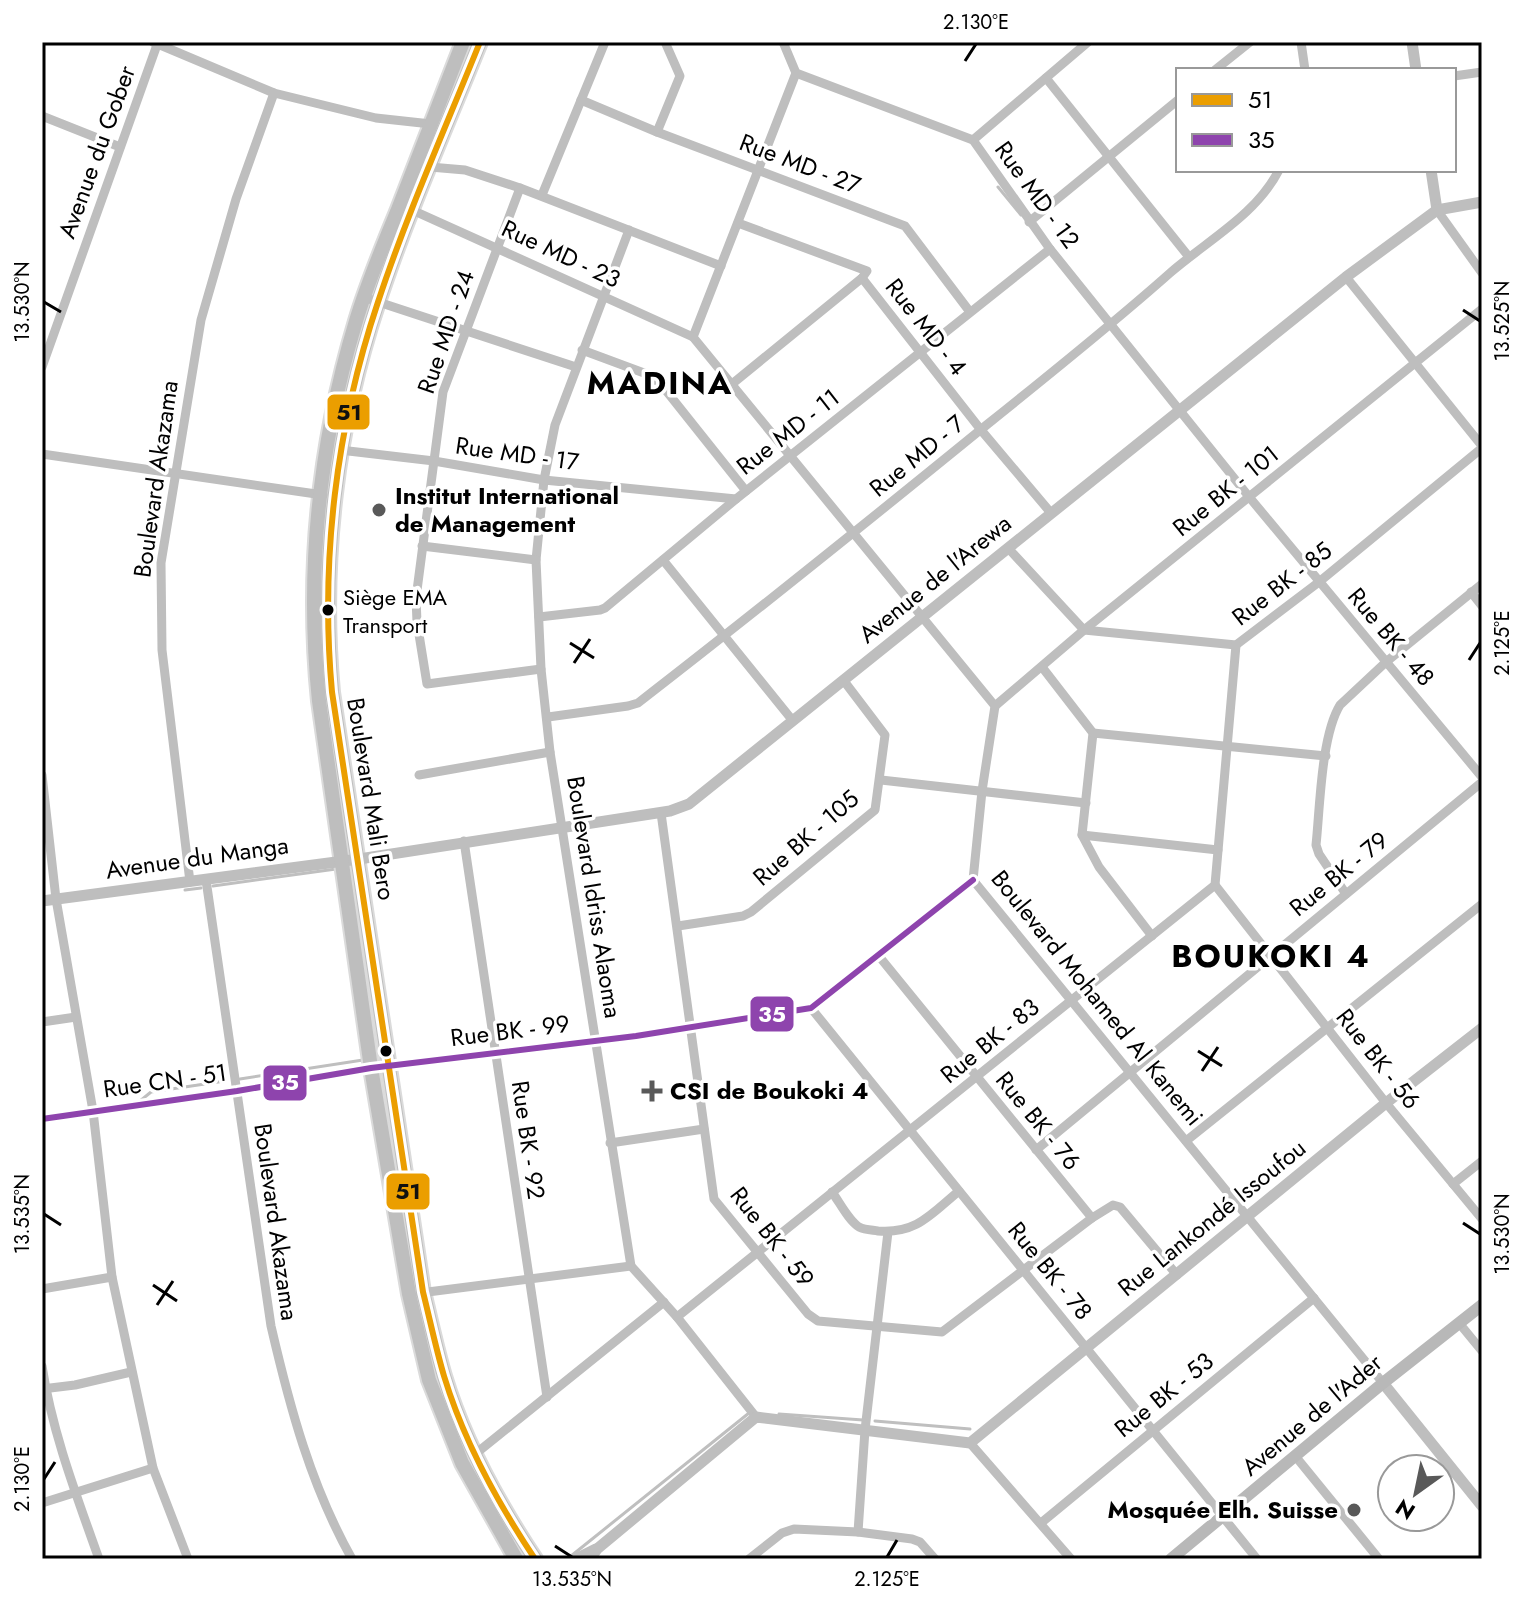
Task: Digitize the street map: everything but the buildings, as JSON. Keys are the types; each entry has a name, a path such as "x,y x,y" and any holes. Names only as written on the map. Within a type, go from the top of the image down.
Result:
{"main road":[{"name":"Boulevard Mali Bero","path":"463,42 370,299 333,418 327,496 313,596 314,643 319,701 388,1066 429,1380 462,1463 516,1559"},
{"name":"Boulevard Mali Bero","path":"327,496 340,450 370,299 412,210 480,42"},
{"name":"Boulevard Mali Bero","path":"351,860 371,1068 416,1293 474,1455 497,1499 535,1558"},
{"name":"Avenue de l'Ader","path":"1171,1559 1482,1305"}],"street":[{"path":"156,42 274,93 376,118 431,124"},
{"name":"Avenue du Gober","path":"42,367 156,42"},
{"path":"542,195 605,42"},
{"path":"657,132 680,76 665,42"},
{"path":"783,42 796,73 693,337 995,706"},
{"path":"973,140 1088,42"},
{"path":"1218,68 1250,42"},
{"path":"1301,42 1305,68"},
{"path":"1412,42 1416,68"},
{"path":"1456,76 1482,72"},
{"name":"Rue MD - 12","path":"796,73 973,140 1029,222 1180,410"},
{"path":"1046,78 1189,257"},
{"name":"Boulevard Akazama","path":"190,882 161,637 160,573 203,311 236,199 274,93"},
{"name":"Rue MD - 27","path":"581,100 905,226 970,312"},
{"path":"1029,222 1176,102"},
{"path":"42,116 120,147"},
{"path":"430,167 465,170 542,195 721,266"},
{"name":"Rue MD - 7","path":"548,717 634,705 1112,325 1189,257 1246,213 1278,172"},
{"path":"1431,172 1437,210 1482,273"},
{"name":"Rue MD - 24","path":"520,188 446,379 422,546 417,613 427,684 541,669"},
{"name":"Avenue de l'Arewa","path":"351,860 661,813 689,804 1346,277 1437,210 1482,202"},
{"name":"Rue MD - 23","path":"412,210 693,337"},
{"name":"Rue MD - 4","path":"738,223 867,271 862,278 981,430 1051,513"},
{"name":"Boulevard Idriss Alaoma","path":"629,230 555,425 544,480 536,560 541,669 560,828 631,1266"},
{"name":"Rue MD - 11","path":"539,617 600,610 1050,249"},
{"path":"1346,277 1482,447"},
{"path":"732,384 862,278"},
{"path":"370,299 576,367"},
{"name":"Rue BK - 101","path":"995,706 1084,630 1482,309"},
{"path":"42,328 54,332"},
{"path":"582,350 644,373 660,383 746,491"},
{"name":"Rue BK - 48","path":"1180,410 1482,780"},
{"name":"Rue BK - 85","path":"1084,630 1236,645 1319,582 1482,447"},
{"name":"Rue MD - 17","path":"340,450 434,461 544,480 736,499"},
{"path":"42,454 327,496"},
{"path":"422,546 536,560"},
{"path":"1008,548 1084,630"},
{"path":"663,560 793,721"},
{"path":"1346,894 1316,845 1326,756 1335,713 1386,662 1482,584"},
{"path":"1471,592 1482,606"},
{"path":"1215,885 1236,645"},
{"path":"1042,667 1093,733 1082,835 1099,867 1152,936"},
{"name":"Rue BK - 105","path":"678,926 743,916 751,912 873,813 881,780 885,735 844,681"},
{"name":"Boulevard Mohamed Al Kanemi","path":"995,706 973,880 1383,1383"},
{"path":"1093,733 1326,756"},
{"path":"419,775 550,752"},
{"path":"42,775 56,899 93,1111 112,1277 153,1468 184,1558"},
{"path":"881,780 1086,803"},
{"name":"Rue BK - 79","path":"1036,1150 1482,780"},
{"name":"Rue BK - 59","path":"661,813 714,1199 812,1318 878,1328 942,1332 1092,1218"},
{"path":"1082,835 1218,850"},
{"name":"Rue BK - 92","path":"464,841 547,1397"},
{"name":"Avenue du Manga","path":"42,901 351,860"},
{"name":"Boulevard Akazama","path":"206,880 271,1326 286,1392 306,1458 332,1523 352,1559"},
{"name":"Rue BK - 99","path":"388,1066 594,1041 811,1008 973,880"},
{"name":"Rue BK - 83","path":"677,1317 1215,885"},
{"name":"Rue BK - 56","path":"1215,885 1386,1103 1482,1219"},
{"path":"1186,1141 1482,904"},
{"name":"Rue BK - 76","path":"878,955 1092,1218"},
{"name":"Rue BK - 78","path":"811,1008 1257,1559"},
{"path":"42,1022 76,1017"},
{"name":"Rue Lankondé Issoufou","path":"970,1443 1482,1028"},
{"name":"Rue CN - 51","path":"42,1119 388,1066"},
{"path":"610,1143 704,1129"},
{"path":"1453,1184 1482,1161"},
{"path":"832,1192 856,1225 888,1232 917,1226 959,1191"},
{"path":"1092,1218 1113,1205 1120,1207 1177,1275"},
{"path":"858,1532 865,1430 888,1232"},
{"path":"416,1293 631,1266 677,1317 756,1417 970,1443 1071,1559"},
{"path":"42,1289 112,1277"},
{"name":"Rue BK - 53","path":"1041,1523 1314,1298"},
{"path":"474,1455 664,1302"},
{"path":"1459,1323 1482,1351"},
{"path":"42,1366 44,1388 99,1559"},
{"path":"44,1388 75,1385 131,1372"},
{"path":"1383,1383 1482,1506"},
{"path":"576,1559 594,1554 756,1417"},
{"path":"1296,1457 1379,1559"},
{"path":"42,1503 75,1490 153,1468"},
{"path":"749,1559 788,1530 858,1532 912,1539 920,1542 935,1559"}],"waterway":[{"path":"998,187 1021,215"},
{"path":"213,886 336,869"},
{"path":"185,890 201,888"},
{"path":"240,1079 363,1060"},
{"path":"140,1101 151,1092 225,1081"},
{"path":"571,1556 749,1413"},
{"path":"779,1414 863,1420"},
{"path":"875,1421 970,1429"}],"transit line":[{"name":"51","path":"480,42 401,236 363,349 351,397 335,495 330,544 329,643 332,692 423,1292 444,1376 461,1424 495,1493 535,1559"},
{"name":"35","path":"42,1119 371,1068 636,1036 811,1008 973,880"}],"place":[{"name":"Institut International de Management","path":"379,510"},
{"name":"Siège EMA Transport","path":"328,610"},
{"name":"CSI de Boukoki 4","path":"652,1091"},
{"name":"Mosquée Elh. Suisse","path":"1354,1510"}],"district":[{"name":"MADINA","path":"660,383"},
{"name":"BOUKOKI 4","path":"1271,956"}]}
